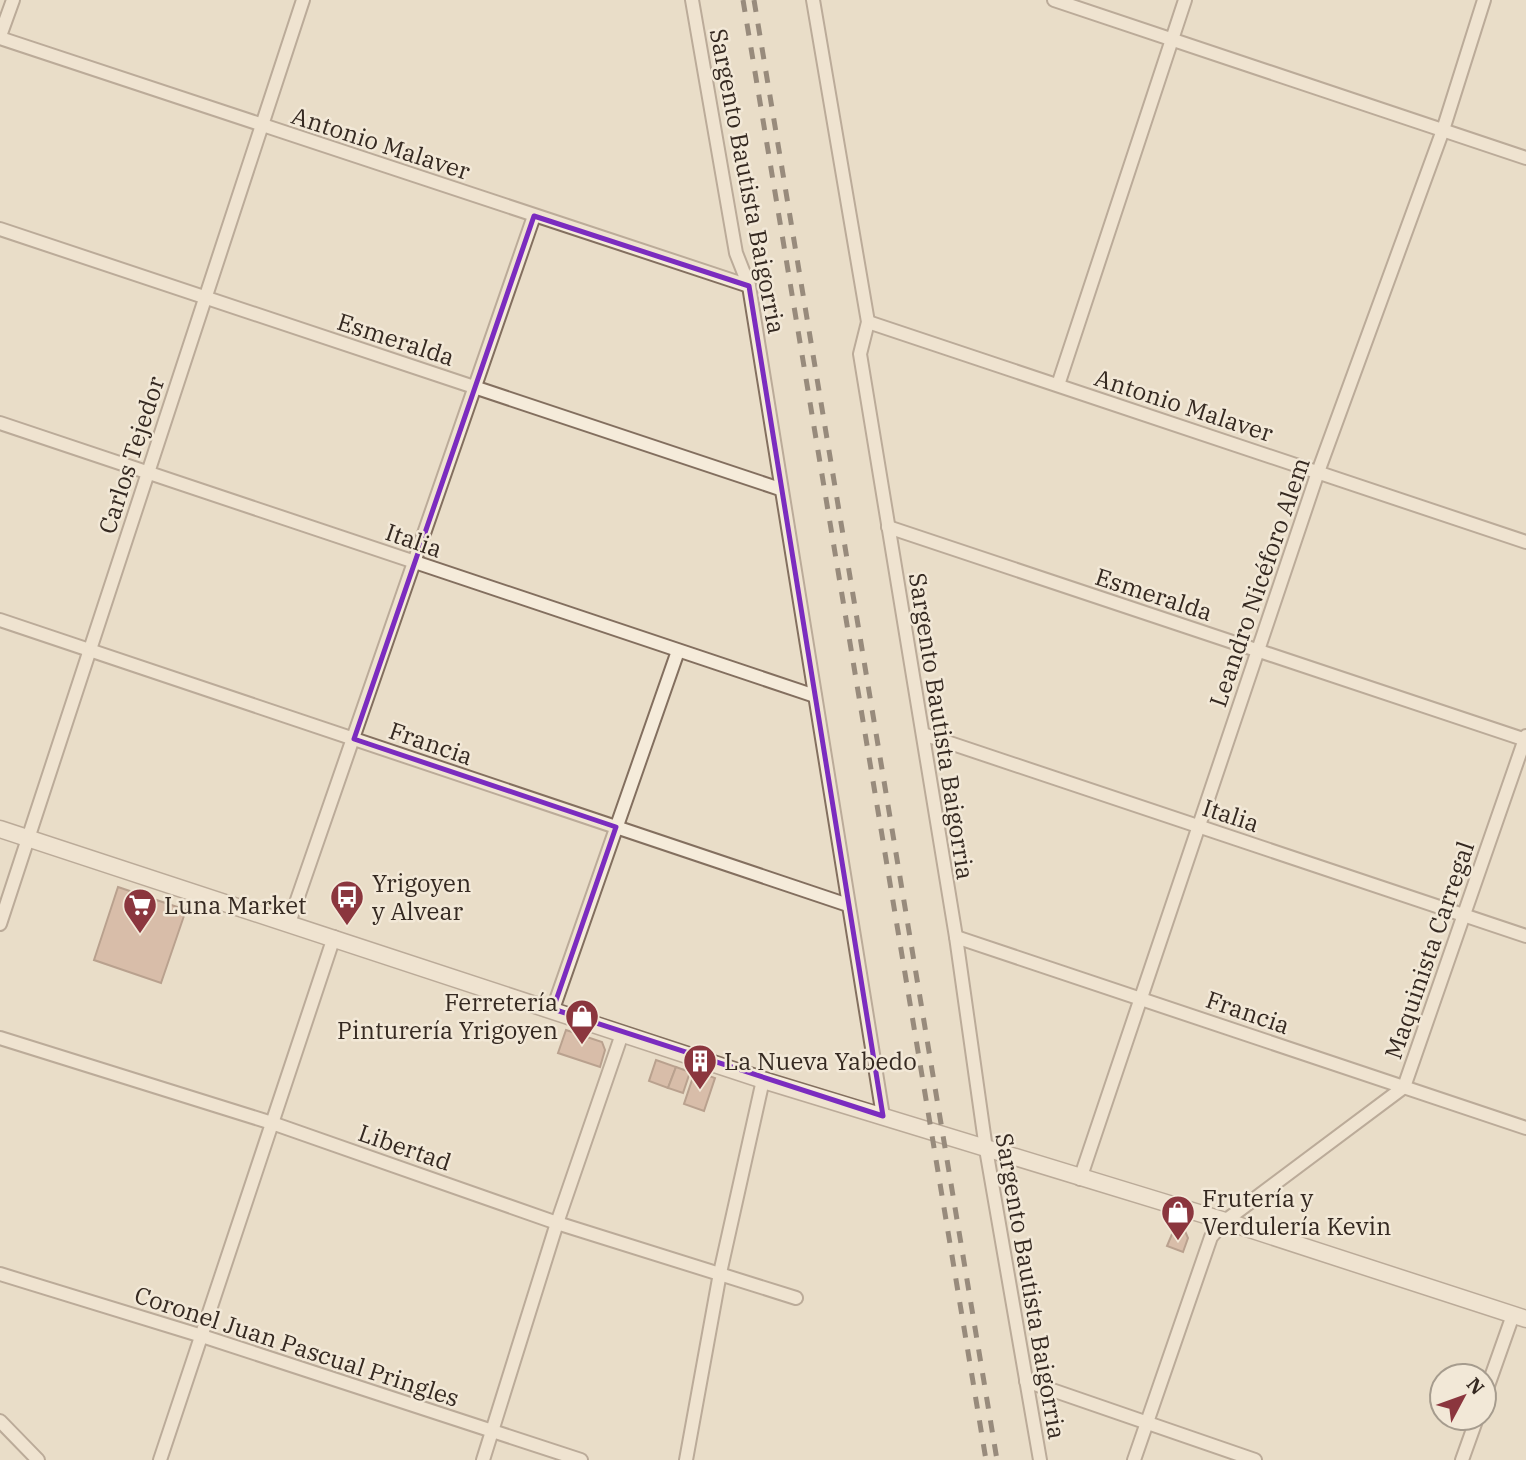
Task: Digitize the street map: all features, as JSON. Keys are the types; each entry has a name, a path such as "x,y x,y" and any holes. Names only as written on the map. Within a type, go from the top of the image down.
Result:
{"street":[{"path":"0,37 13,0"},
{"name":"Carlos Tejedor","path":"0,923 303,0"},
{"name":"Sargento Bautista Baigorria","path":"692,0 736,253 749,286 883,1116"},
{"name":"Sargento Bautista Baigorria","path":"813,0 868,322 860,354 956,937 986,1149 1040,1460"},
{"path":"1054,0 1526,158"},
{"path":"1058,385 1185,0"},
{"name":"Leandro Nicéforo Alem","path":"1080,1179 1318,472 1443,130 1484,0"},
{"name":"Antonio Malaver","path":"0,37 749,286"},
{"path":"289,923 534,216"},
{"name":"Esmeralda","path":"0,229 780,489"},
{"name":"Antonio Malaver","path":"868,322 1526,542"},
{"name":"Italia","path":"0,424 815,696"},
{"name":"Esmeralda","path":"888,527 1526,738"},
{"name":"Francia","path":"0,620 848,905"},
{"path":"553,1009 678,651"},
{"name":"Italia","path":"923,734 1526,936"},
{"name":"Maquinista Carregal","path":"1134,1460 1210,1237 1225,1221 1404,1087 1526,738"},
{"path":"0,828 763,1080 1080,1179 1225,1221 1519,1317 1498,1365"},
{"path":"160,1460 334,937"},
{"name":"Francia","path":"956,937 1526,1128"},
{"path":"483,1460 557,1223 622,1034"},
{"name":"Libertad","path":"0,1038 272,1123 557,1223 796,1298"},
{"path":"686,1460 720,1273 763,1080"},
{"name":"Coronel Juan Pascual Pringles","path":"0,1274 202,1336 581,1460"},
{"path":"1026,1381 1255,1460"},
{"path":"0,1421 38,1460"},
{"path":"1462,1460 1471,1432"}],"highlighted area":[{"path":"534,216 749,286 883,1116 553,1009 616,827 354,739"}],"building":[{"name":"Luna Market","path":"118,887 186,910 161,983 94,960"},
{"name":"Ferretería Pinturería Yrigoyen","path":"566,1030 602,1042 605,1050 600,1067 558,1053"},
{"path":"656,1060 676,1067 668,1088 649,1081"},
{"path":"676,1067 690,1072 683,1093 668,1088"},
{"name":"La Nueva Yabedo","path":"695,1071 715,1078 704,1111 684,1104"},
{"name":"Frutería y Verdulería Kevin","path":"1175,1227 1185,1231 1188,1238 1183,1252 1167,1246"}],"railway":[{"path":"743,0 986,1460"},
{"path":"754,0 997,1460"}],"place":[{"name":"Yrigoyen y Alvear","path":"347,927"},
{"name":"Luna Market","path":"140,935"},
{"name":"Ferretería Pinturería Yrigoyen","path":"582,1046"},
{"name":"La Nueva Yabedo","path":"700,1091"},
{"name":"Frutería y Verdulería Kevin","path":"1178,1242"}]}
